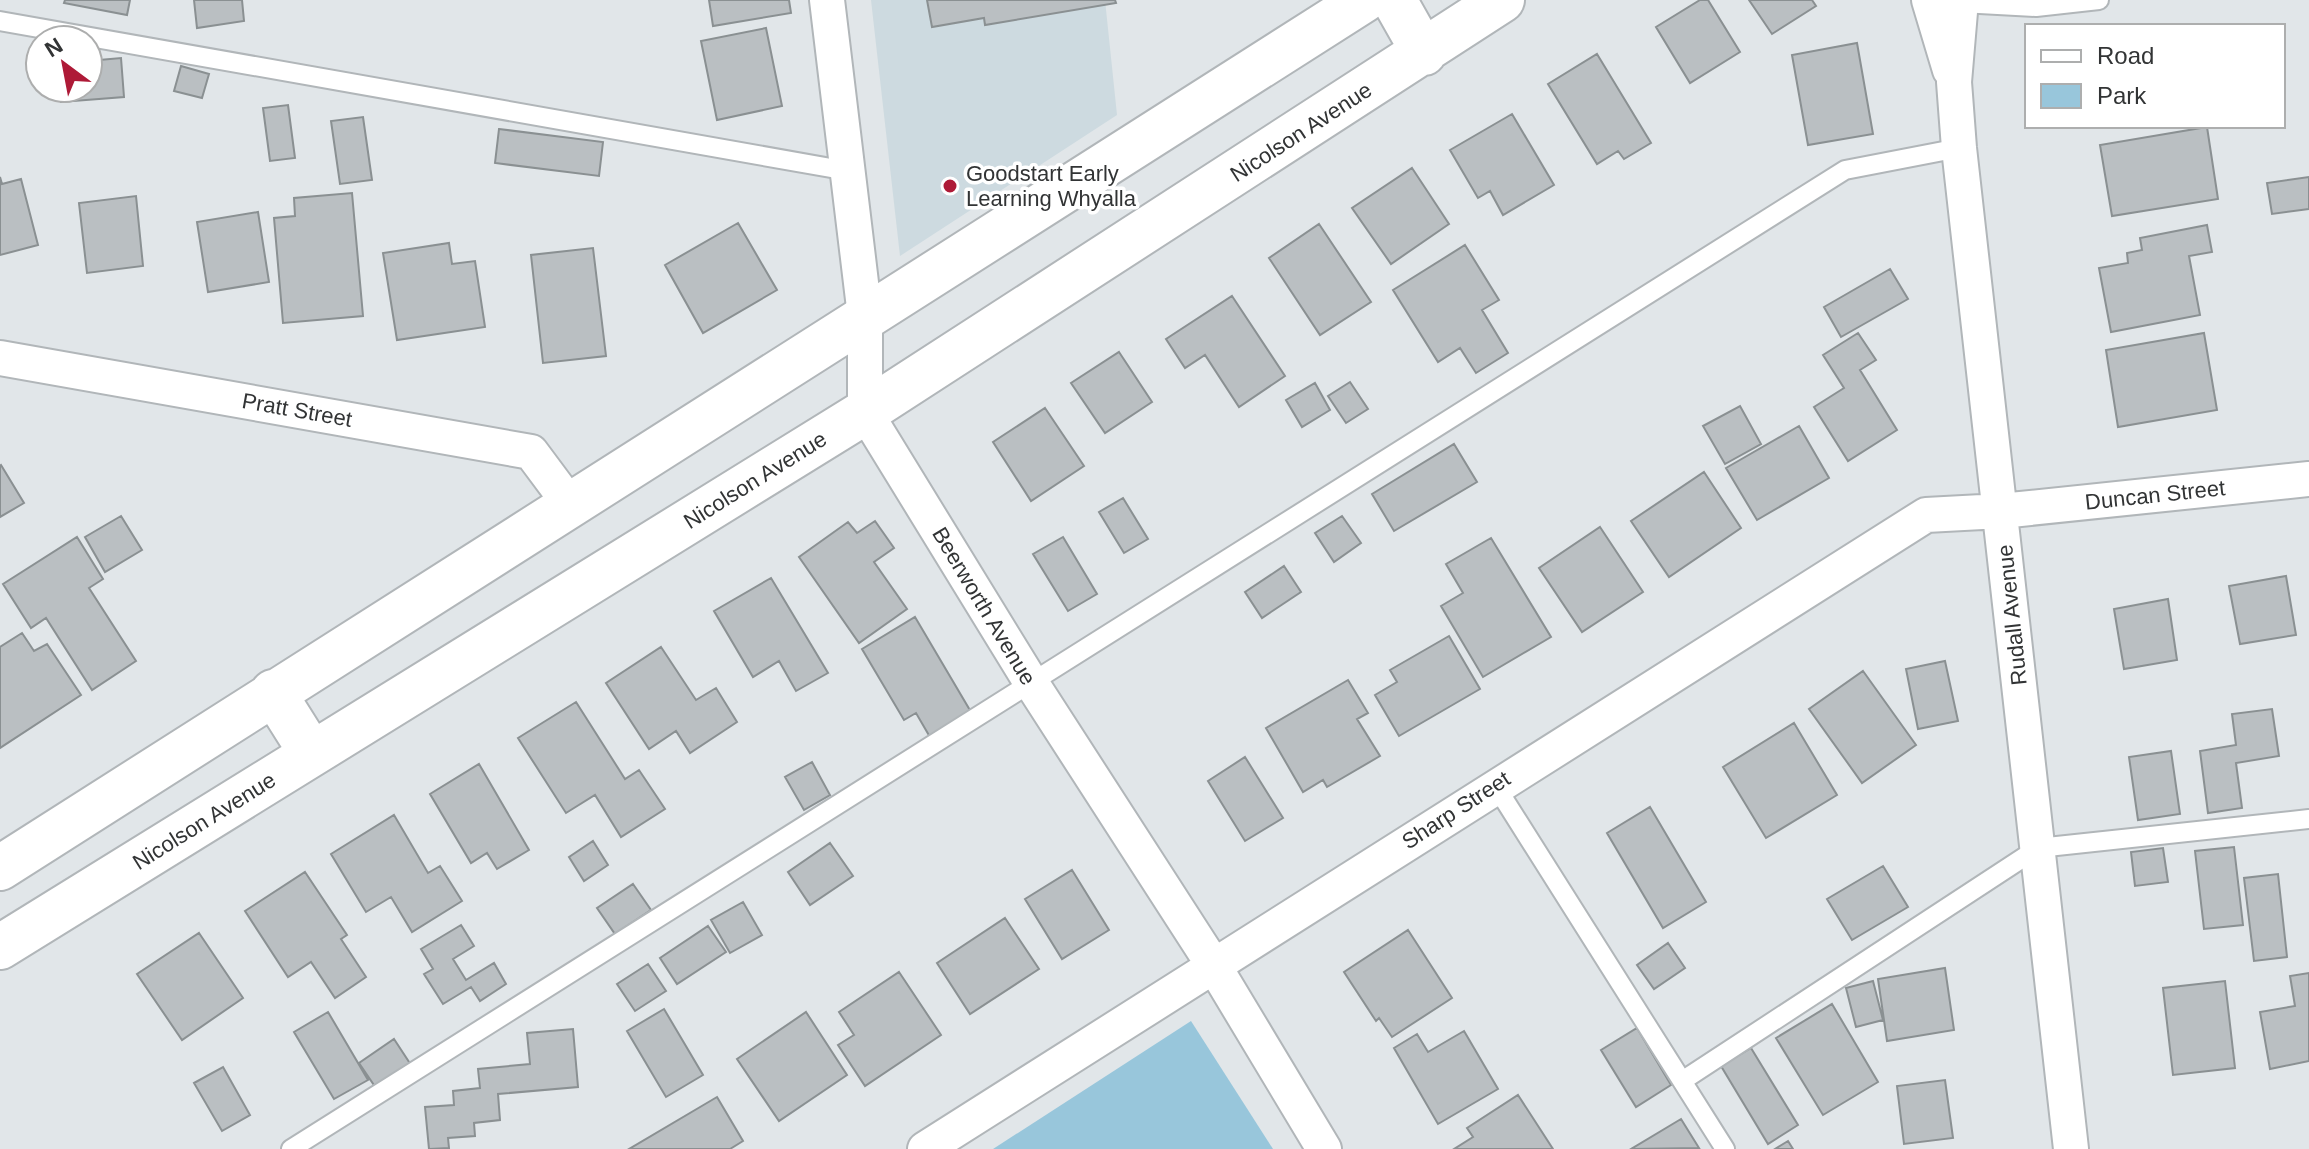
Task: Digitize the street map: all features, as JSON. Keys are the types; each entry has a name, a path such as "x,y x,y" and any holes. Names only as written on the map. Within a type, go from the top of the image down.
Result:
{"main road":[{"path":"0,868 569,503 1364,0"},
{"path":"1394,0 1424,53"},
{"name":"Nicolson Avenue","path":"0,947 865,412 1502,0"},
{"path":"273,692 312,754"}],"street":[{"path":"827,0 865,316 865,412"},
{"name":"Rudall Avenue","path":"1950,1 1959,148 2071,1149"},
{"name":"Pratt Street","path":"0,358 531,452 569,503"},
{"name":"Beerworth Avenue","path":"865,412 1032,684 1214,966 1324,1149"},
{"name":"Duncan Street","path":"2001,511 2309,479"},
{"name":"Sharp Street","path":"925,1149 1495,785 1926,515 2001,511"}],"lane":[{"path":"1950,1 2036,7 2099,0"},
{"path":"0,21 848,171"},
{"path":"291,1149 1845,170 1959,148"},
{"path":"1495,785 1725,1149"},
{"path":"1682,1081 2038,848 2309,819"}],"shaded area":[{"name":"Goodstart Early Learning Whyalla","path":"871,0 1105,0 1117,115 900,256"}],"green space":[{"path":"1191,1021 1273,1149 993,1149"}],"building":[{"path":"65,0 130,0 127,15 64,3"},
{"path":"194,0 242,0 244,21 197,28"},
{"path":"709,0 789,0 791,13 713,26"},
{"path":"927,0 1115,0 1116,3 985,25 984,18 932,27"},
{"path":"1700,0 1708,0 1740,52 1690,83 1656,27"},
{"path":"1749,0 1812,0 1816,6 1772,34"},
{"path":"766,28 782,106 717,120 701,41"},
{"path":"1857,43 1873,134 1808,145 1792,55"},
{"path":"1597,54 1651,143 1624,159 1618,151 1597,164 1548,84"},
{"path":"121,58 124,97 104,99 104,60"},
{"path":"181,66 209,74 202,98 174,91"},
{"path":"288,105 295,158 270,161 263,108"},
{"path":"1512,114 1554,185 1503,215 1490,191 1478,198 1450,150"},
{"path":"363,117 372,180 340,184 331,121"},
{"path":"2207,128 2218,199 2112,216 2100,145"},
{"path":"499,129 603,142 599,176 495,163"},
{"path":"1412,168 1449,224 1391,264 1352,208"},
{"path":"0,177 2,184 21,179 38,245 0,255"},
{"path":"2309,177 2309,209 2272,214 2267,183"},
{"path":"352,193 363,316 283,323 274,218 295,216 294,198"},
{"path":"136,196 143,266 87,273 79,203"},
{"path":"258,212 269,282 208,292 197,222"},
{"path":"738,223 777,290 703,333 665,265"},
{"path":"1319,224 1371,302 1320,335 1269,258"},
{"path":"2207,225 2212,252 2189,256 2200,315 2111,332 2099,268 2128,263 2127,253 2142,250 2140,238"},
{"path":"449,243 452,264 475,261 485,327 397,340 383,253"},
{"path":"1465,245 1499,300 1482,310 1508,353 1476,373 1460,348 1438,362 1393,290"},
{"path":"593,248 606,356 543,363 531,255"},
{"path":"1890,269 1908,299 1841,337 1824,307"},
{"path":"1232,296 1285,376 1239,407 1205,355 1185,368 1166,339"},
{"path":"1858,333 1876,360 1860,370 1897,430 1848,461 1814,407 1844,388 1823,355"},
{"path":"2204,333 2217,410 2118,427 2106,350"},
{"path":"1119,352 1152,402 1105,433 1071,383"},
{"path":"1350,382 1368,409 1346,423 1328,396"},
{"path":"1315,383 1330,410 1302,427 1286,400"},
{"path":"1740,406 1761,444 1725,464 1703,426"},
{"path":"1045,408 1084,466 1031,501 993,442"},
{"path":"1799,426 1829,478 1757,520 1726,468"},
{"path":"1454,444 1477,482 1394,531 1372,494"},
{"path":"0,466 24,503 0,517"},
{"path":"1704,472 1741,528 1669,577 1631,521"},
{"path":"1123,498 1148,539 1124,553 1099,512"},
{"path":"121,516 142,550 105,572 85,537"},
{"path":"1342,516 1361,543 1334,562 1315,533"},
{"path":"875,521 894,548 874,562 907,609 859,643 799,557 848,522 857,533"},
{"path":"1600,527 1643,592 1582,632 1539,568"},
{"path":"77,537 103,579 89,588 136,661 92,690 46,618 31,628 3,584"},
{"path":"1063,537 1097,594 1068,611 1033,554"},
{"path":"1491,538 1551,637 1483,677 1441,606 1463,593 1446,564"},
{"path":"1284,566 1301,592 1262,618 1245,592"},
{"path":"2286,576 2296,635 2240,644 2229,586"},
{"path":"771,578 828,673 796,691 779,661 753,677 714,611"},
{"path":"2168,599 2177,660 2124,669 2114,609"},
{"path":"915,617 971,712 930,737 916,713 904,720 862,649"},
{"path":"22,633 34,651 47,644 81,695 0,748 0,647"},
{"path":"1449,636 1480,689 1399,736 1375,695 1397,682 1390,670"},
{"path":"661,647 696,700 716,688 737,722 690,753 676,731 649,749 606,683"},
{"path":"1945,661 1958,721 1918,729 1906,669"},
{"path":"1863,671 1916,745 1862,783 1809,709"},
{"path":"1348,680 1368,713 1357,719 1380,756 1327,787 1323,780 1303,792 1266,728"},
{"path":"576,702 625,779 639,770 665,809 621,837 595,795 566,813 518,738"},
{"path":"2272,709 2279,756 2236,763 2242,808 2208,813 2200,751 2236,745 2232,714"},
{"path":"1794,723 1837,795 1766,838 1723,767"},
{"path":"2171,751 2180,814 2138,820 2129,757"},
{"path":"1245,757 1283,818 1245,841 1208,781"},
{"path":"812,762 830,795 804,810 785,777"},
{"path":"479,764 529,850 497,869 487,853 471,863 430,794"},
{"path":"1650,807 1706,902 1663,928 1607,833"},
{"path":"394,815 428,873 440,866 462,901 412,932 391,897 366,912 331,854"},
{"path":"593,841 608,865 584,881 569,857"},
{"path":"830,843 853,876 810,905 788,872"},
{"path":"2234,847 2243,925 2204,929 2195,851"},
{"path":"2163,848 2168,882 2135,886 2131,852"},
{"path":"1883,866 1908,907 1852,940 1827,899"},
{"path":"1072,870 1109,930 1062,959 1025,899"},
{"path":"305,872 347,935 341,939 366,977 335,998 311,962 288,977 245,911"},
{"path":"2278,874 2287,957 2254,961 2244,878"},
{"path":"633,884 651,910 615,934 597,908"},
{"path":"743,902 762,935 730,953 711,920"},
{"path":"1005,918 1039,969 970,1014 937,963"},
{"path":"461,925 474,946 453,959 466,980 494,963 506,984 480,1001 471,987 443,1004 424,974 433,969 421,949"},
{"path":"708,926 726,952 677,984 660,958"},
{"path":"1408,930 1452,998 1392,1037 1379,1018 1376,1021 1344,972"},
{"path":"199,933 243,998 182,1040 137,974"},
{"path":"1668,943 1685,968 1654,989 1637,965"},
{"path":"648,964 666,991 635,1011 617,984"},
{"path":"1945,968 1954,1030 1887,1041 1878,979"},
{"path":"899,972 941,1035 865,1086 838,1045 854,1035 839,1012"},
{"path":"2309,973 2309,1061 2270,1069 2260,1012 2295,1006 2290,976"},
{"path":"1873,981 1883,1020 1856,1027 1846,988"},
{"path":"2225,981 2235,1068 2173,1075 2163,988"},
{"path":"1832,1004 1878,1082 1823,1115 1776,1038"},
{"path":"664,1009 703,1075 666,1097 627,1031"},
{"path":"328,1012 368,1080 334,1099 294,1032"},
{"path":"806,1012 847,1075 779,1121 737,1059"},
{"path":"1637,1028 1671,1085 1636,1107 1601,1050"},
{"path":"573,1029 578,1087 498,1094 500,1120 474,1123 475,1136 448,1138 449,1148 429,1149 425,1107 454,1105 453,1091 480,1088 478,1069 530,1064 527,1033"},
{"path":"1464,1031 1498,1089 1438,1124 1394,1048 1417,1034 1428,1052"},
{"path":"394,1039 411,1065 376,1088 359,1063"},
{"path":"1751,1048 1798,1125 1768,1144 1721,1066"},
{"path":"223,1067 250,1115 222,1131 194,1083"},
{"path":"1945,1080 1953,1138 1904,1144 1897,1086"},
{"path":"1518,1095 1553,1149 1454,1149 1473,1137 1467,1128"},
{"path":"717,1097 743,1141 730,1149 629,1149"},
{"path":"1681,1119 1699,1148 1631,1149"},
{"path":"1788,1141 1793,1149 1775,1149"}],"place":[{"name":"Goodstart Early Learning Whyalla","path":"950,186"}]}
